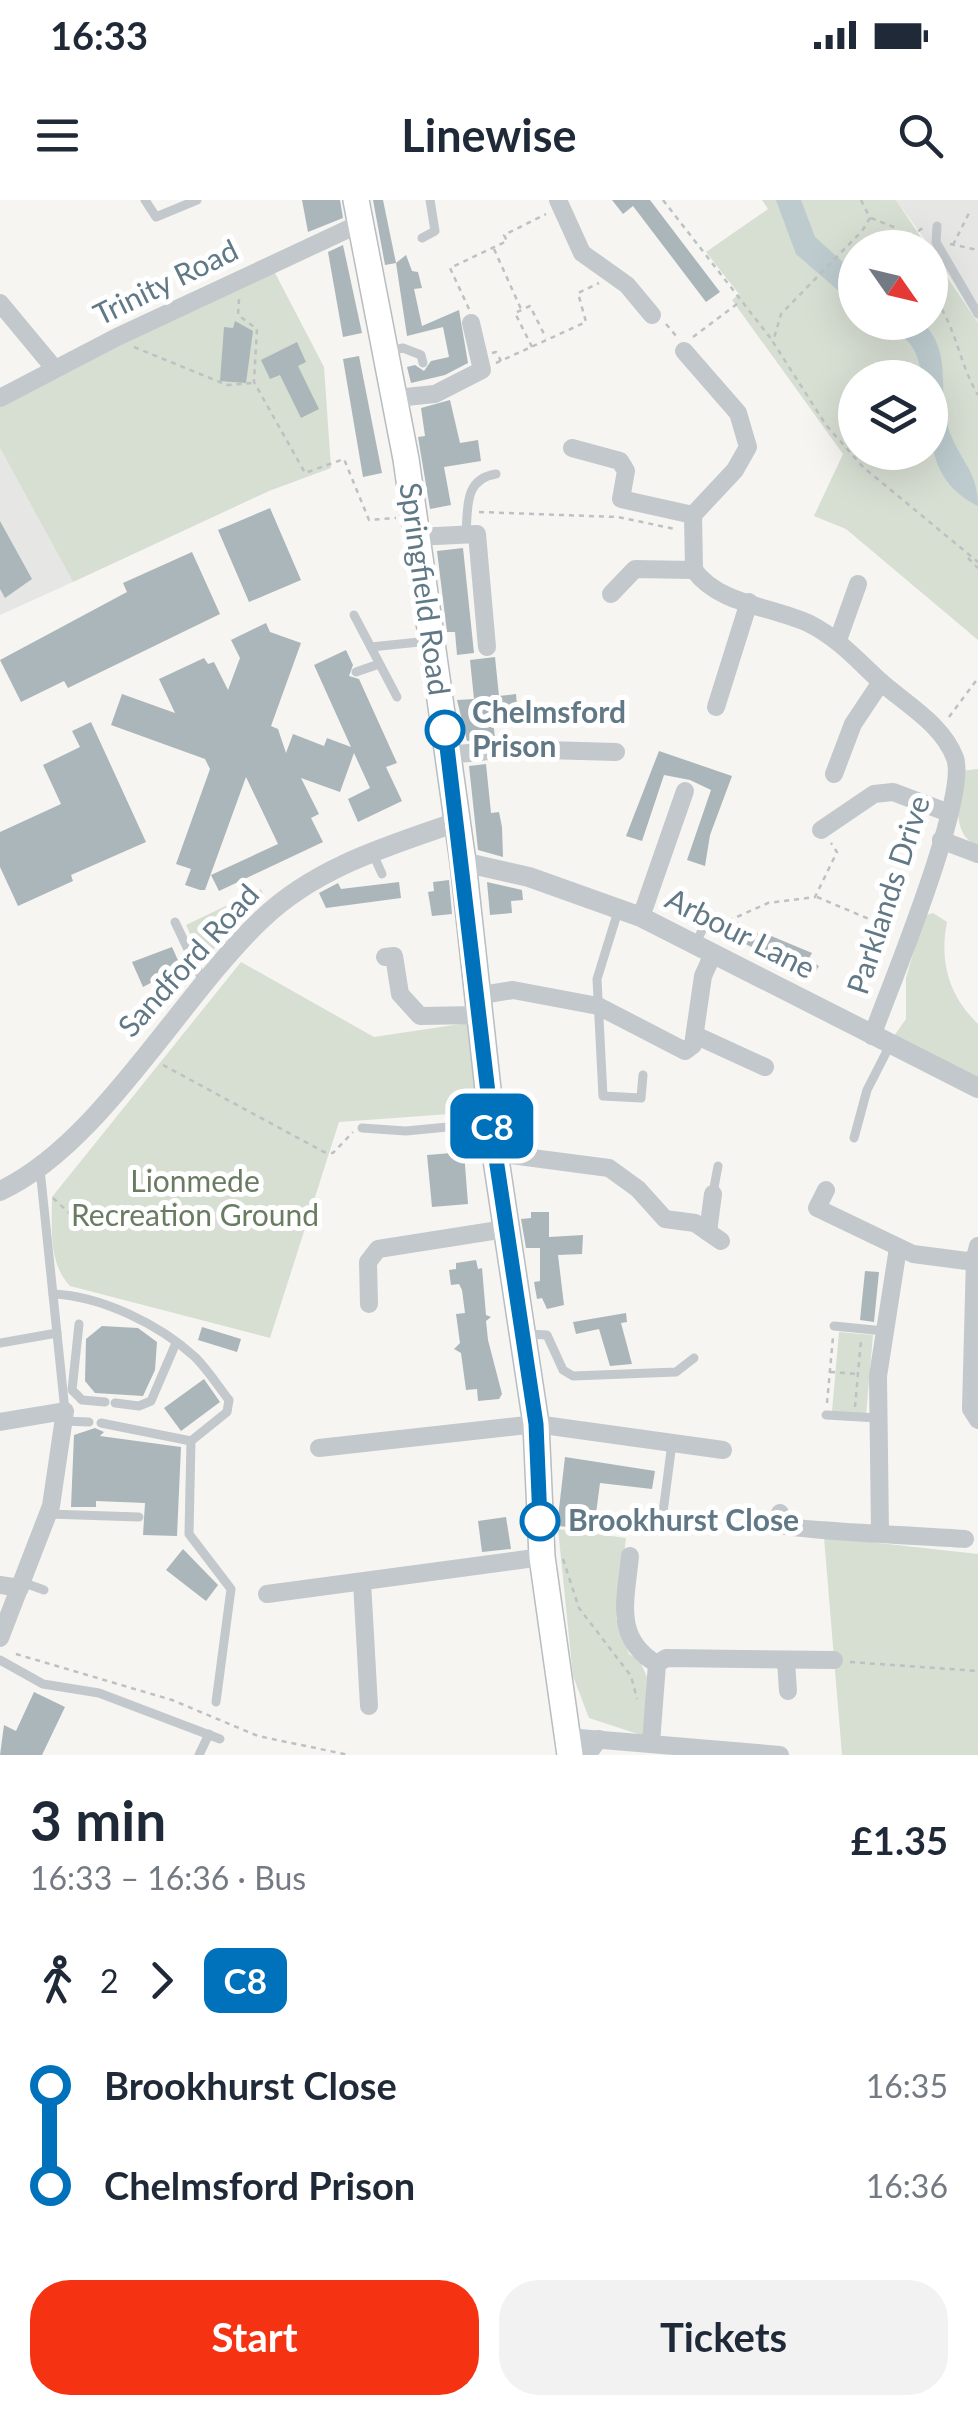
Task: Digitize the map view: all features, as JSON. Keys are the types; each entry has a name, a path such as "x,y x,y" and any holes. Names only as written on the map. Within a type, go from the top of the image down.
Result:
{"main road":[{"name":"Springfield Road","path":"357,212 386,352 406,397 404,525 432,641 458,822 495,1152 536,1424 536,1529 568,1746"}],"street":[{"path":"560,204 582,252 614,275 652,315"},
{"name":"Trinity Road","path":"0,398 116,336 310,245 357,212"},
{"path":"0,304 54,368"},
{"path":"406,397 435,394 486,362 472,321"},
{"path":"684,351 738,412 748,447 735,470 692,523 694,570 714,590 800,620 838,640 938,729"},
{"path":"572,448 620,460 626,471 622,499 692,523"},
{"path":"404,525 472,534 487,647"},
{"path":"611,594 634,569 694,570"},
{"path":"838,640 858,584"},
{"path":"716,708 749,602"},
{"path":"834,774 853,724 881,682"},
{"name":"Parklands Drive","path":"881,1040 898,942 949,813 956,761 938,729"},
{"path":"448,756 510,749 616,752"},
{"path":"641,917 685,791"},
{"path":"821,830 874,794 908,794 932,810 949,813"},
{"name":"Sandford Road","path":"0,1190 67,1146 204,983 262,919 296,891 342,864 458,822"},
{"path":"941,840 978,854"},
{"name":"Arbour Lane","path":"463,862 528,877 641,917 978,1088"},
{"path":"385,957 394,956 400,994 420,1016 477,1006 513,990 598,1006 680,1051 690,1048 695,1035 704,949"},
{"path":"695,1035 765,1067"},
{"path":"495,1152 609,1168 638,1189 665,1219 695,1223 714,1236 713,1194"},
{"path":"826,1190 818,1208 898,1248 932,1259 976,1252 971,1408 978,1420"},
{"path":"369,1304 368,1262 378,1249 506,1230"},
{"path":"880,1532 878,1376 898,1248"},
{"path":"0,1422 64,1416 48,1514 0,1638"},
{"path":"319,1448 536,1424 723,1450"},
{"path":"780,1513 781,1525 788,1529 965,1539"},
{"path":"630,1556 627,1636 641,1655 657,1664"},
{"path":"267,1594 542,1558"},
{"path":"362,1582 369,1706"},
{"path":"0,1585 21,1585"},
{"path":"657,1664 666,1658 834,1660"},
{"path":"786,1661 788,1692"},
{"path":"651,1743 657,1664"},
{"path":"586,1755 599,1739"},
{"path":"568,1746 599,1739 780,1755"}],"lane":[{"path":"145,200 156,217 197,200"},
{"path":"422,238 435,232 430,200"},
{"path":"938,226 936,242 978,314"},
{"path":"386,352 403,348 421,355 423,363"},
{"path":"406,397 427,379"},
{"path":"472,534 474,484 480,476 496,474"},
{"path":"354,616 396,698"},
{"path":"371,648 432,641"},
{"path":"356,672 380,664"},
{"path":"372,852 382,874"},
{"path":"619,908 598,979 603,1096 642,1098 642,1075"},
{"path":"175,922 204,983"},
{"path":"704,949 706,923"},
{"path":"854,1138 881,1040"},
{"path":"362,1128 406,1131 492,1123"},
{"path":"40,1166 64,1416 191,1441"},
{"path":"713,1194 718,1166"},
{"path":"54,1294 80,1295 124,1312 176,1343 196,1358 230,1400 226,1412 191,1441 189,1534 231,1590 216,1702"},
{"path":"79,1324 72,1390 82,1400 139,1406 150,1401 176,1343"},
{"path":"834,1326 884,1331"},
{"path":"0,1343 57,1333"},
{"path":"522,1334 547,1335 562,1370 573,1376 676,1372 694,1358"},
{"path":"826,1415 878,1418"},
{"path":"662,1520 672,1443"},
{"path":"48,1514 139,1517"},
{"path":"21,1585 44,1590"},
{"path":"0,1660 43,1684 99,1693 214,1737 200,1755"}],"path":[{"path":"664,200 773,342 838,439 864,467 978,565"},
{"path":"862,200 870,218 897,230"},
{"path":"472,321 450,268 507,241 504,235 560,204"},
{"path":"953,246 970,210"},
{"path":"773,342 781,314 850,244 870,218"},
{"path":"920,230 925,226"},
{"path":"494,248 521,310"},
{"path":"486,362 501,361 586,322 578,293 614,275"},
{"path":"243,276 238,314 257,329 254,382 305,473 344,459 369,520 404,525"},
{"path":"652,315 684,344 741,301"},
{"path":"532,347 515,313 521,310 530,306 547,340"},
{"path":"948,319 965,374 978,395"},
{"path":"116,336 142,352 218,382 243,386 254,382"},
{"path":"486,362 496,352 501,361"},
{"path":"472,534 479,512 692,523"},
{"path":"938,729 978,678"},
{"path":"816,897 838,852 821,830"},
{"path":"706,923 717,926 768,903 816,897 869,920"},
{"path":"144,1054 324,1152 333,1153 346,1136 362,1128"},
{"path":"43,1194 66,1206 80,1224"},
{"path":"826,1415 834,1326"},
{"path":"854,1418 862,1329"},
{"path":"830,1372 878,1376"},
{"path":"542,1558 566,1560 579,1608 631,1676 638,1704"},
{"path":"15,1654 172,1700 258,1736 349,1755"},
{"path":"834,1660 978,1671"}],"shaded area":[{"path":"776,200 801,200 815,237 838,258 838,290 796,254"},
{"path":"896,200 978,200 978,323 948,275 948,230 918,230"},
{"path":"906,340 935,340 941,360 918,360"},
{"path":"948,427 975,483 978,506 948,482 940,470 948,470"},
{"path":"0,448 73,582 0,615"}],"green space":[{"path":"762,200 896,200 916,230 838,230 838,340 948,340 948,278 978,323 978,640 846,529 814,516 838,465 838,470 948,470 948,360 838,360 838,447 732,300 739,294 706,252 768,209"},
{"path":"274,271 324,367 331,468 269,491 73,582 0,448 0,407 67,367"},
{"path":"978,769 978,847 963,833 958,814 961,771"},
{"path":"261,889 263,894 203,961 186,925"},
{"path":"933,913 947,922 944,951 953,990 978,1024 978,1079 894,1036 906,1019 906,978 924,916"},
{"name":"Lionmede Recreation Ground","path":"241,962 374,1037 467,1023 477,1112 339,1122 270,1338 70,1286 58,1267 53,1244 52,1197"},
{"path":"839,1332 873,1335 866,1415 832,1412"},
{"path":"558,1529 626,1538 616,1618 629,1654 640,1661 647,1677 644,1736 589,1718 573,1676"},
{"path":"824,1537 978,1554 978,1755 842,1755"}],"building":[{"path":"302,200 340,200 343,218 308,232"},
{"path":"373,200 383,200 396,263 385,265"},
{"path":"612,200 650,200 720,292 706,302 633,206 623,214"},
{"path":"343,245 362,333 343,337 328,252"},
{"path":"406,255 412,271 418,272 422,288 414,289 422,326 459,310 468,363 445,375 411,383 407,367 415,365 424,371 431,361 449,357 443,327 407,336 396,263"},
{"path":"235,321 253,331 246,383 220,381 224,327 233,328"},
{"path":"297,342 306,362 298,366 319,409 301,418 280,375 270,379 261,360"},
{"path":"359,356 382,473 363,477 343,359"},
{"path":"450,400 460,443 478,440 481,461 444,467 451,505 430,509 418,437 425,436 421,408"},
{"path":"270,508 301,580 249,602 218,530"},
{"path":"0,521 32,579 5,598 0,589"},
{"path":"463,548 474,653 457,655 455,632 447,632 437,551"},
{"path":"192,552 220,614 68,688 64,681 21,702 0,660 127,592 123,583"},
{"path":"266,623 270,632 301,643 271,726 278,729 286,753 293,734 324,746 327,738 351,747 314,665 346,650 353,665 349,676 359,679 397,763 386,767 402,801 358,822 348,799 370,788 354,753 340,792 301,778 319,814 311,818 323,842 219,891 211,875 278,844 246,777 205,890 200,890 185,885 191,869 176,864 210,769 205,759 111,725 122,694 175,713 159,679 204,658 208,664 214,662 228,690 240,658 231,640"},
{"path":"495,657 499,696 516,694 518,719 493,721 495,738 467,741 457,700 474,699 470,660"},
{"path":"91,722 146,842 71,875 73,881 18,906 0,867 0,832 61,804 43,765 80,747 72,731"},
{"path":"659,751 732,776 710,835 705,866 687,860 711,790 690,780 664,775 642,841 626,836"},
{"path":"486,764 491,813 499,812 502,827 503,857 478,850 469,766"},
{"path":"449,880 452,914 432,916 428,892 434,891 433,882"},
{"path":"399,882 401,898 326,908 319,893 338,883 341,889"},
{"path":"487,882 522,890 523,900 511,901 512,913 490,915"},
{"path":"737,922 762,936 764,933 812,953 808,960 819,966 811,979 729,935"},
{"path":"172,947 181,967 143,987 132,962"},
{"path":"464,1152 468,1204 432,1207 427,1155"},
{"path":"531,1212 549,1212 549,1237 583,1235 582,1254 558,1255 564,1305 547,1309 542,1298 537,1299 534,1282 540,1281 540,1248 526,1248 521,1219 531,1218"},
{"path":"476,1260 478,1269 482,1268 486,1315 491,1317 486,1321 488,1340 502,1394 499,1399 478,1401 477,1389 466,1390 461,1353 454,1349 460,1343 456,1314 465,1313 462,1290 459,1284 451,1285 449,1270 456,1269 456,1263"},
{"path":"865,1271 879,1272 874,1322 860,1320"},
{"path":"626,1313 627,1322 621,1323 632,1364 610,1366 599,1329 576,1334 573,1322"},
{"path":"102,1326 138,1328 157,1342 155,1370 143,1396 95,1393 85,1381 86,1339"},
{"path":"202,1327 241,1339 237,1352 198,1340"},
{"path":"204,1379 220,1402 181,1431 164,1408"},
{"path":"95,1428 104,1432 100,1436 181,1447 177,1536 143,1535 145,1503 96,1501 96,1507 71,1507 74,1435"},
{"path":"565,1457 655,1471 652,1489 600,1483 594,1529 557,1526"},
{"path":"506,1517 511,1549 482,1552 478,1521"},
{"path":"183,1549 218,1585 206,1601 166,1570"},
{"path":"34,1692 65,1707 42,1755 0,1755 4,1725 16,1731"}],"bus line":[{"name":"C8","path":"445,730 495,1152 536,1424 540,1521"}],"place":[{"name":"Chelmsford Prison","path":"445,730"},
{"name":"Brookhurst Close","path":"540,1521"}]}
